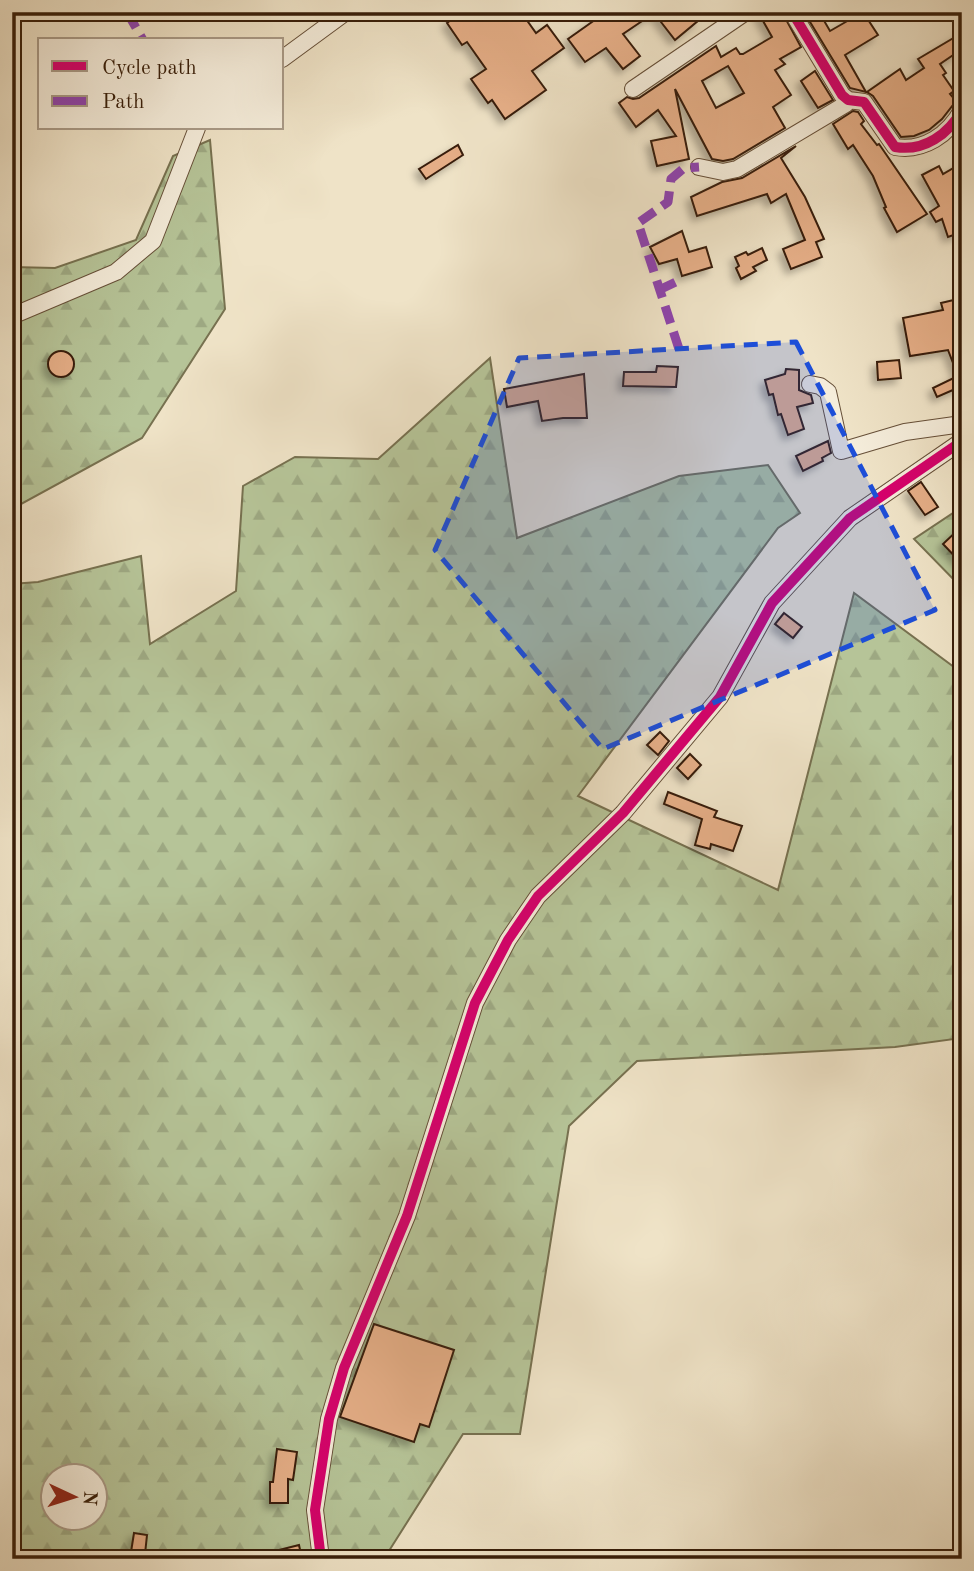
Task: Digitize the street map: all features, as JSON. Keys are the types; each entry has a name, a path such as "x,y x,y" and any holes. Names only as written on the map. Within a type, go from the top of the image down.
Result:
{"street":[{"path":"284,58 346,12"},
{"path":"633,89 746,12"},
{"path":"792,12 842,95 848,100 864,102 893,145 897,147 935,140 950,128 962,110"},
{"path":"699,167 723,172 737,169 846,104 848,100"},
{"path":"12,316 116,272 153,241 196,130"},
{"path":"810,384 820,386 828,392 841,451 905,432 962,424"},
{"path":"321,1559 315,1510 329,1419 341,1380 407,1216 475,1003 508,940 538,896 623,813 720,698 772,603 780,594 850,518 962,441"}],"highlighted area":[{"path":"796,342 935,610 603,749 435,550 519,358"}],"green space":[{"path":"210,140 225,309 142,438 12,509 12,267 55,268 136,240 173,156"},
{"path":"490,358 517,538 679,476 768,465 800,513 778,528 578,796 778,890 854,593 962,673 962,1038 895,1047 637,1061 569,1126 520,1434 463,1434 387,1554 387,1559 12,1559 12,584 38,582 141,556 150,644 236,591 243,486 295,457 378,459"},
{"path":"962,507 962,588 914,539"}],"building":[{"path":"461,12 521,12 536,33 547,25 564,48 532,71 546,90 505,119 492,100 488,103 471,79 486,69 467,42 462,45 447,23"},
{"path":"596,12 693,12 699,20 675,40 654,13 623,34 640,56 623,69 606,48 585,62 568,39 599,17"},
{"path":"758,12 782,12 801,47 780,59 785,64 775,70 791,95 773,107 785,128 733,159 712,159 675,89 689,159 657,166 651,141 676,136 658,110 636,127 619,103 627,97 639,98 716,46 721,57 736,48 743,54 772,37","holes":["728,66 744,93 716,108 702,81"]},
{"path":"804,12 819,12 830,31 863,12 878,35 845,55 866,92 850,88"},
{"path":"962,33 962,49 940,64 946,73 943,75 954,91 950,94 956,101 929,130 914,136 901,137 873,96 867,92 900,69 906,80 924,68 918,59"},
{"path":"815,71 833,100 818,108 801,81"},
{"path":"853,111 858,112 864,121 861,124 877,145 879,144 927,214 897,232 884,208 886,207 873,176 853,145 848,149 833,124"},
{"path":"458,145 463,155 426,179 419,169"},
{"path":"796,146 781,158 805,197 824,239 816,242 822,257 791,269 783,249 805,240 786,194 771,203 767,194 697,216 691,197 722,182 742,178"},
{"path":"962,163 962,232 948,237 942,219 936,222 930,212 939,206 922,175 939,166 943,174"},
{"path":"682,231 689,252 706,247 712,267 682,276 677,259 659,264 650,247"},
{"path":"762,248 767,260 753,267 756,271 741,279 735,257 746,252 748,255"},
{"path":"962,298 962,386 937,397 933,388 958,376 948,350 910,356 903,318 943,310 941,303"},
{"path":"61,351 70,355 74,364 70,373 61,377 52,373 48,364 52,355"},
{"path":"899,360 901,378 878,380 877,362"},
{"path":"657,366 678,367 676,387 623,386 624,372 656,372"},
{"path":"786,369 799,370 799,390 811,395 813,403 797,407 804,429 788,435 765,380 785,374"},
{"path":"584,374 587,418 542,421 538,401 507,407 504,389"},
{"path":"828,441 831,453 822,458 823,461 803,471 796,456"},
{"path":"921,482 938,507 925,515 908,491"},
{"path":"962,526 962,564 943,544"},
{"path":"784,613 802,627 793,638 775,624"},
{"path":"660,732 669,741 658,755 647,745"},
{"path":"690,754 701,765 688,779 677,768"},
{"path":"668,792 717,811 714,817 742,826 733,851 711,844 710,849 695,845 702,819 664,804"},
{"path":"374,1324 454,1350 429,1427 420,1424 414,1442 340,1417"},
{"path":"277,1449 297,1452 293,1480 288,1479 288,1503 270,1503 270,1482 273,1482"},
{"path":"134,1533 147,1535 145,1554 131,1552"},
{"path":"299,1545 302,1559 259,1559 259,1555"}],"marked path":[{"path":"127,12 142,38"},
{"path":"679,349 638,223 668,202 671,179 684,168 699,167"},
{"path":"659,290 678,281"}],"cycle path":[{"path":"792,12 842,95 848,100 864,102 895,147 926,144 943,134 962,110"},
{"path":"321,1559 315,1510 329,1419 344,1368 407,1216 475,1003 508,940 538,896 623,813 720,697 772,603 850,518 962,441"}]}
